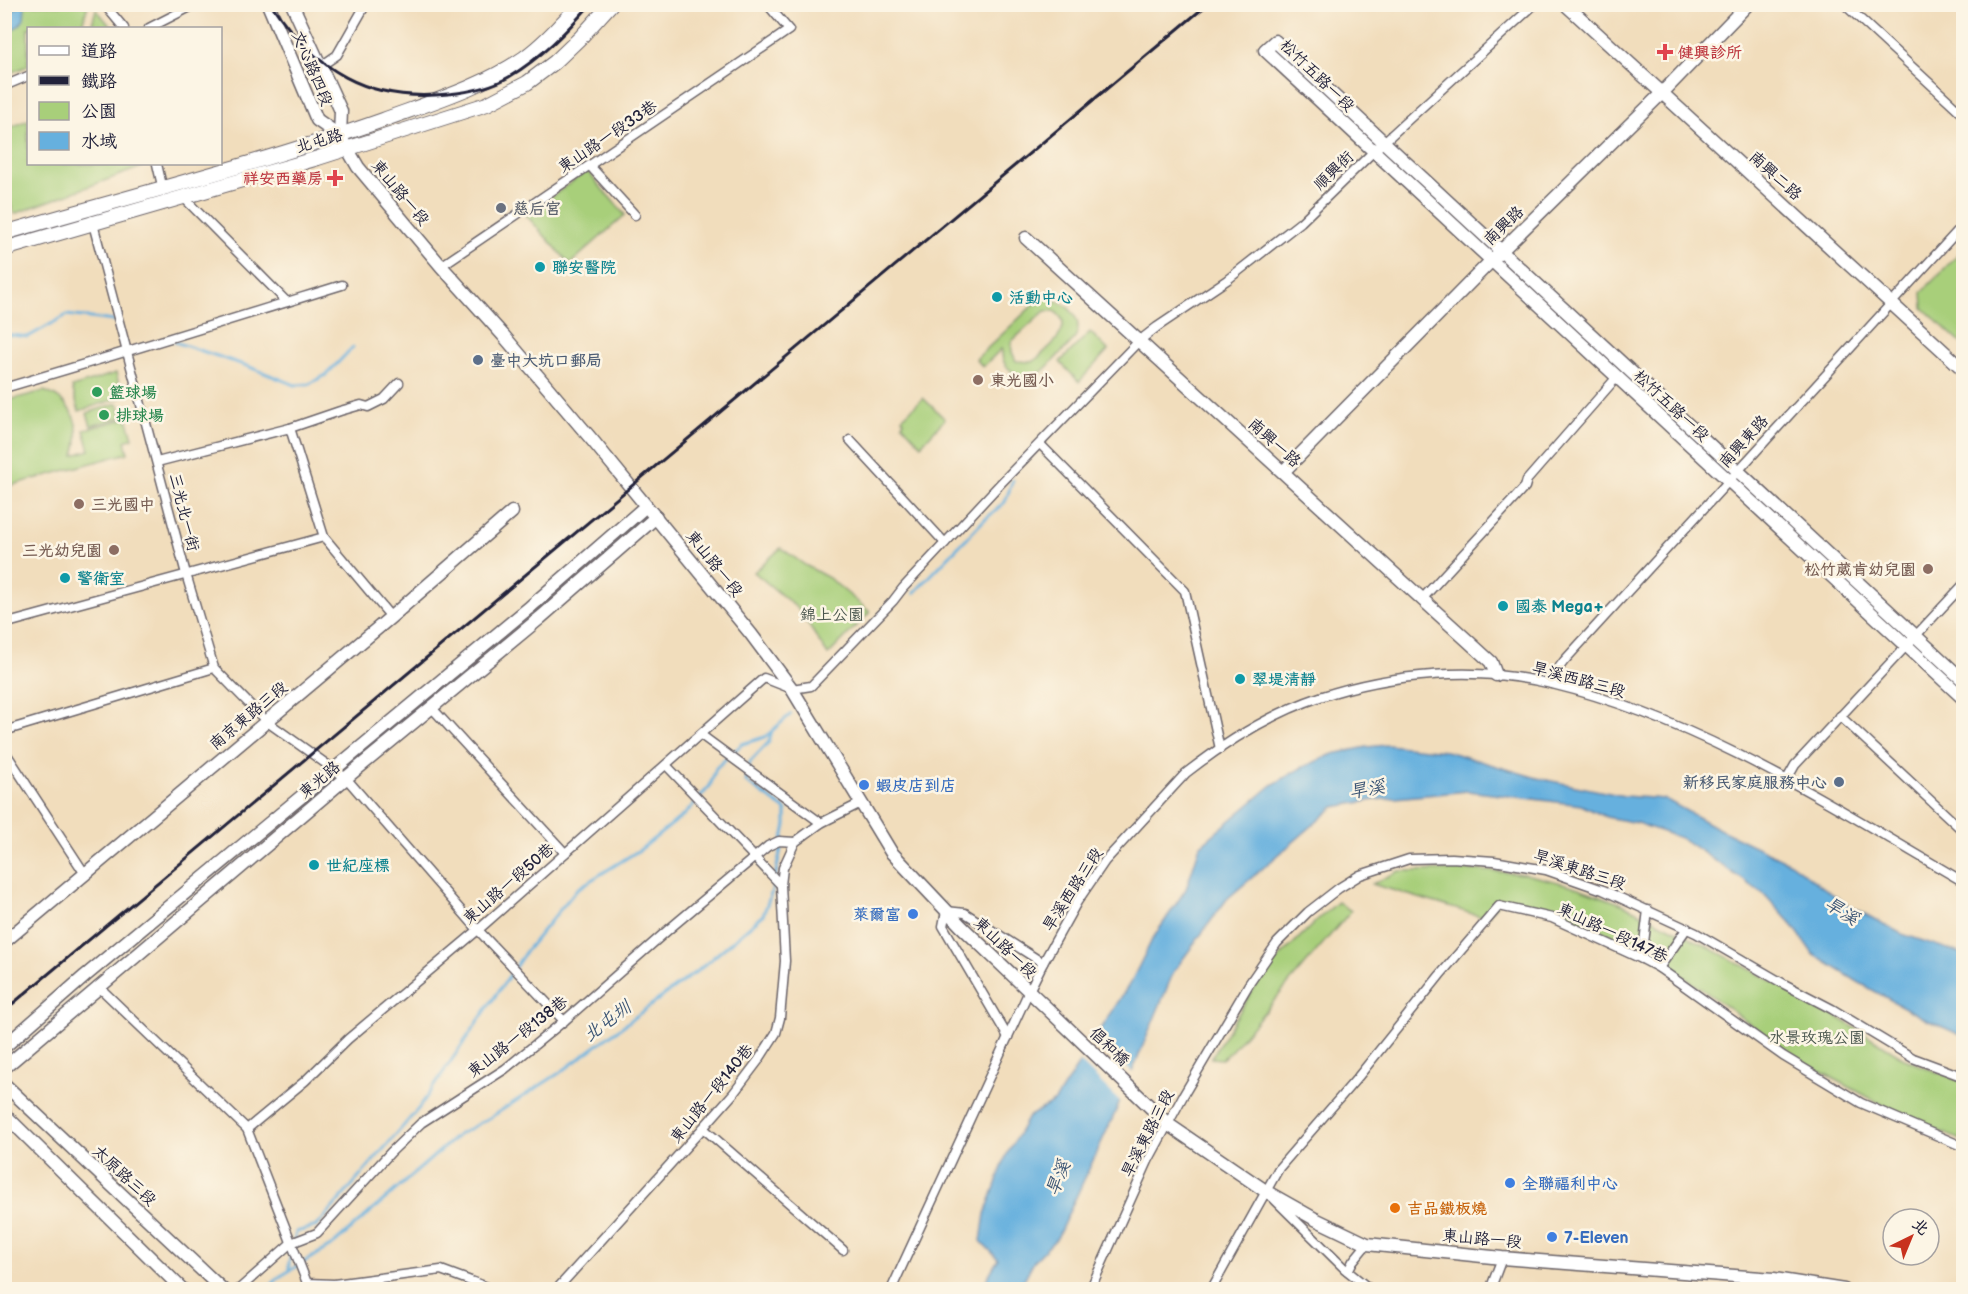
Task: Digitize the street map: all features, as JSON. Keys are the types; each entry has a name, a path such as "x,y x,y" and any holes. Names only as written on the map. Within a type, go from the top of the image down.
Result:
{"main road":[{"name":"北屯路","path":"4,233 340,136 466,90 524,58 545,42 580,4"},
{"name":"北屯路","path":"4,249 347,150 476,108 527,83 568,51 611,4"}],"street":[{"path":"104,4 123,27"},
{"path":"150,27 196,4"},
{"name":"文心路四段","path":"268,4 317,120 340,136 347,150"},
{"name":"文心路四段","path":"292,4 341,111 340,136"},
{"path":"321,66 337,55 366,4"},
{"name":"東山路一段33巷","path":"441,266 789,30 767,4"},
{"name":"順興街","path":"792,689 811,686 877,618 1000,483 1139,341 1227,280 1301,222 1535,4"},
{"name":"南興二路","path":"1565,4 1964,370"},
{"name":"南興路","path":"1283,472 1501,250 1662,93 1748,4"},
{"path":"1844,4 1964,115"},
{"name":"松竹五路一段","path":"1733,475 1617,377 1492,260 1379,147 1275,41 1265,50 1379,147 1501,250 1733,475 1910,640 1964,699"},
{"path":"4,86 27,76"},
{"name":"東山路一段","path":"347,150 441,266 504,335 751,634 792,689 891,852 946,911 1043,1005"},
{"path":"157,165 166,202"},
{"path":"590,166 635,215"},
{"path":"183,197 287,302"},
{"name":"三光北一街","path":"89,208 186,574 214,668 266,722 346,778 478,930 564,1021"},
{"name":"南興東路","path":"1551,684 1555,673 1564,661 1964,224"},
{"name":"南興一路","path":"1026,238 1491,662 1496,675"},
{"path":"4,388 127,353 171,337 342,285"},
{"path":"1422,599 1525,487 1527,480 1617,377"},
{"path":"157,462 290,428 361,405 368,407 384,399 399,382"},
{"path":"290,428 324,537 391,617"},
{"path":"850,440 945,543"},
{"path":"1040,444 1185,591 1220,749"},
{"name":"東光路","path":"4,1047 85,976 530,607 646,506"},
{"name":"南京東路三段","path":"4,942 391,617 512,512"},
{"name":"東光路","path":"4,1068 98,986 576,588 656,517"},
{"path":"4,624 324,537"},
{"path":"1786,781 1795,765 1964,584"},
{"name":"松竹五路一段","path":"1910,640 1964,681"},
{"path":"4,731 214,668"},
{"name":"旱溪西路三段","path":"891,1290 1029,991 1077,902 1105,861 1186,773 1261,724 1320,697 1363,685 1420,676 1496,675 1551,684 1658,718 1786,781 1964,882"},
{"name":"東山路一段50巷","path":"247,1129 305,1081 348,1040 478,930 764,678 792,689"},
{"path":"432,708 565,853"},
{"path":"1840,716 1960,828"},
{"path":"701,735 821,823"},
{"path":"4,750 85,874"},
{"path":"666,765 781,885"},
{"name":"東山路一段140巷","path":"556,1290 734,1094 776,1033 780,1018 785,961 781,885 783,868 795,842 821,823 861,803"},
{"name":"東山路一段138巷","path":"238,1290 291,1243 317,1233 391,1152 421,1123 506,1069 768,846 779,841 795,842"},
{"name":"旱溪東路三段","path":"1090,1290 1148,1161 1183,1096 1214,1040 1277,943 1308,912 1339,888 1360,875 1409,859 1452,858 1494,861 1546,870 1603,890 1687,928 1832,1009 1913,1058 1964,1077"},
{"name":"東山路一段147巷","path":"1267,1192 1280,1168 1332,1109 1499,906 1552,918 1642,959 1659,968 1783,1056 1861,1103 1964,1147"},
{"path":"1642,959 1648,910"},
{"path":"1008,1037 943,926 946,911 964,913 1043,963"},
{"path":"1659,968 1687,928"},
{"path":"98,986 247,1129 307,1283 334,1284 441,1270 495,1290"},
{"name":"倡和橋","path":"1043,1005 1154,1111"},
{"name":"太原路三段","path":"4,1084 224,1290"},
{"name":"東山路一段","path":"1154,1111 1168,1125 1267,1192 1366,1244 1844,1290"},
{"path":"4,1114 183,1290"},
{"path":"703,1128 843,1250"},
{"path":"1214,1288 1267,1192 1347,1270 1371,1290"},
{"path":"1347,1270 1366,1244"},
{"path":"1490,1290 1502,1258"}],"green space":[{"path":"5,5 88,5 81,27 27,27 27,66 5,75"},
{"path":"96,9 111,27 91,27"},
{"path":"27,120 27,165 142,165 142,167 14,214 5,188 5,130"},
{"path":"587,171 625,215 570,264 526,215"},
{"path":"1963,249 1963,345 1923,308 1922,292"},
{"path":"1049,290 1056,296 1053,300 1065,305 1077,320 1077,333 1074,339 1041,373 1036,375 1022,376 1011,371 1004,361 1002,348 983,367 976,359","holes":["1045,311 1054,311 1061,317 1063,324 1058,338 1033,362 1016,361 1011,342"]},
{"path":"1090,332 1108,350 1079,382 1060,362"},
{"name":"籃球場","path":"116,373 122,397 79,411 72,387"},
{"path":"44,391 62,401 73,416 77,435 74,455 90,450 84,430 127,418 133,438 125,441 128,453 5,487 5,401"},
{"path":"923,398 945,419 921,445 902,424 904,421 902,418"},
{"name":"排球場","path":"118,403 122,417 91,426 87,413"},
{"name":"錦上公園","path":"781,548 829,578 870,612 828,655 798,609 754,572"},
{"name":"水景玫瑰公園","path":"1475,870 1525,874 1570,885 1622,904 1680,932 1826,1010 1909,1061 1963,1082 1963,1141 1907,1118 1801,1061 1696,985 1636,946 1546,907 1500,901 1486,918 1372,884 1399,871"},
{"path":"1338,902 1351,911 1230,1052 1222,1059 1211,1058 1268,969"}],"water":[{"path":"25,5 24,19 20,25 5,34 5,8 14,10"},
{"name":"旱溪","path":"1387,745 1446,751 1537,778 1624,796 1665,799 1717,828 1790,863 1846,904 1902,934 1963,954 1963,1036 1927,1020 1813,954 1794,927 1765,895 1683,839 1637,823 1606,817 1581,805 1468,791 1374,800 1334,807 1227,899 1174,971 1115,1113 1057,1238 1034,1261 1019,1289 981,1289 998,1259 981,1241 985,1214 1006,1156 1028,1117 1055,1101 1132,980 1152,940 1186,889 1200,846 1272,785 1301,768 1333,754"}],"pier":[{"path":"1094,1035 1134,1074 1122,1103 1078,1060"}],"waterway":[{"path":"4,334 28,337 67,315 114,321"},
{"path":"175,342 295,385 309,384 326,375 353,347"},
{"path":"914,593 984,520 1005,502 1013,480"},
{"name":"北屯圳","path":"294,1241 296,1232 317,1226 419,1108 526,951 577,889 641,849 685,814 710,786 716,768 742,744 765,737 791,714"},
{"name":"北屯圳","path":"267,1290 279,1277 334,1244 458,1135 491,1117 561,1072 701,968 763,915 772,891 786,825 786,810 746,782 750,762 769,742 772,731"},
{"name":"北屯圳","path":"289,1270 292,1250"}],"railway":[{"path":"271,4 306,47 325,64 346,77 368,87 392,93 419,95 472,91 509,77 532,62 553,44 591,4"},
{"path":"4,1011 1208,4"}],"place":[{"name":"健興診所","path":"1665,52"},
{"name":"祥安西藥房","path":"335,178"},
{"name":"慈后宮","path":"501,208"},
{"name":"聯安醫院","path":"540,267"},
{"name":"活動中心","path":"997,297"},
{"name":"臺中大坑口郵局","path":"478,360"},
{"name":"東光國小","path":"978,380"},
{"name":"籃球場","path":"97,392"},
{"name":"排球場","path":"104,415"},
{"name":"三光國中","path":"79,504"},
{"name":"三光幼兒園","path":"114,550"},
{"name":"松竹葳肯幼兒園","path":"1928,569"},
{"name":"警衛室","path":"65,578"},
{"name":"國泰 Mega+","path":"1503,606"},
{"name":"翠堤清靜","path":"1240,679"},
{"name":"新移民家庭服務中心","path":"1839,782"},
{"name":"蝦皮店到店","path":"864,785"},
{"name":"世紀座標","path":"314,865"},
{"name":"萊爾富","path":"913,914"},
{"name":"全聯福利中心","path":"1510,1183"},
{"name":"吉品鐵板燒","path":"1395,1208"},
{"name":"7-Eleven","path":"1552,1237"}]}
